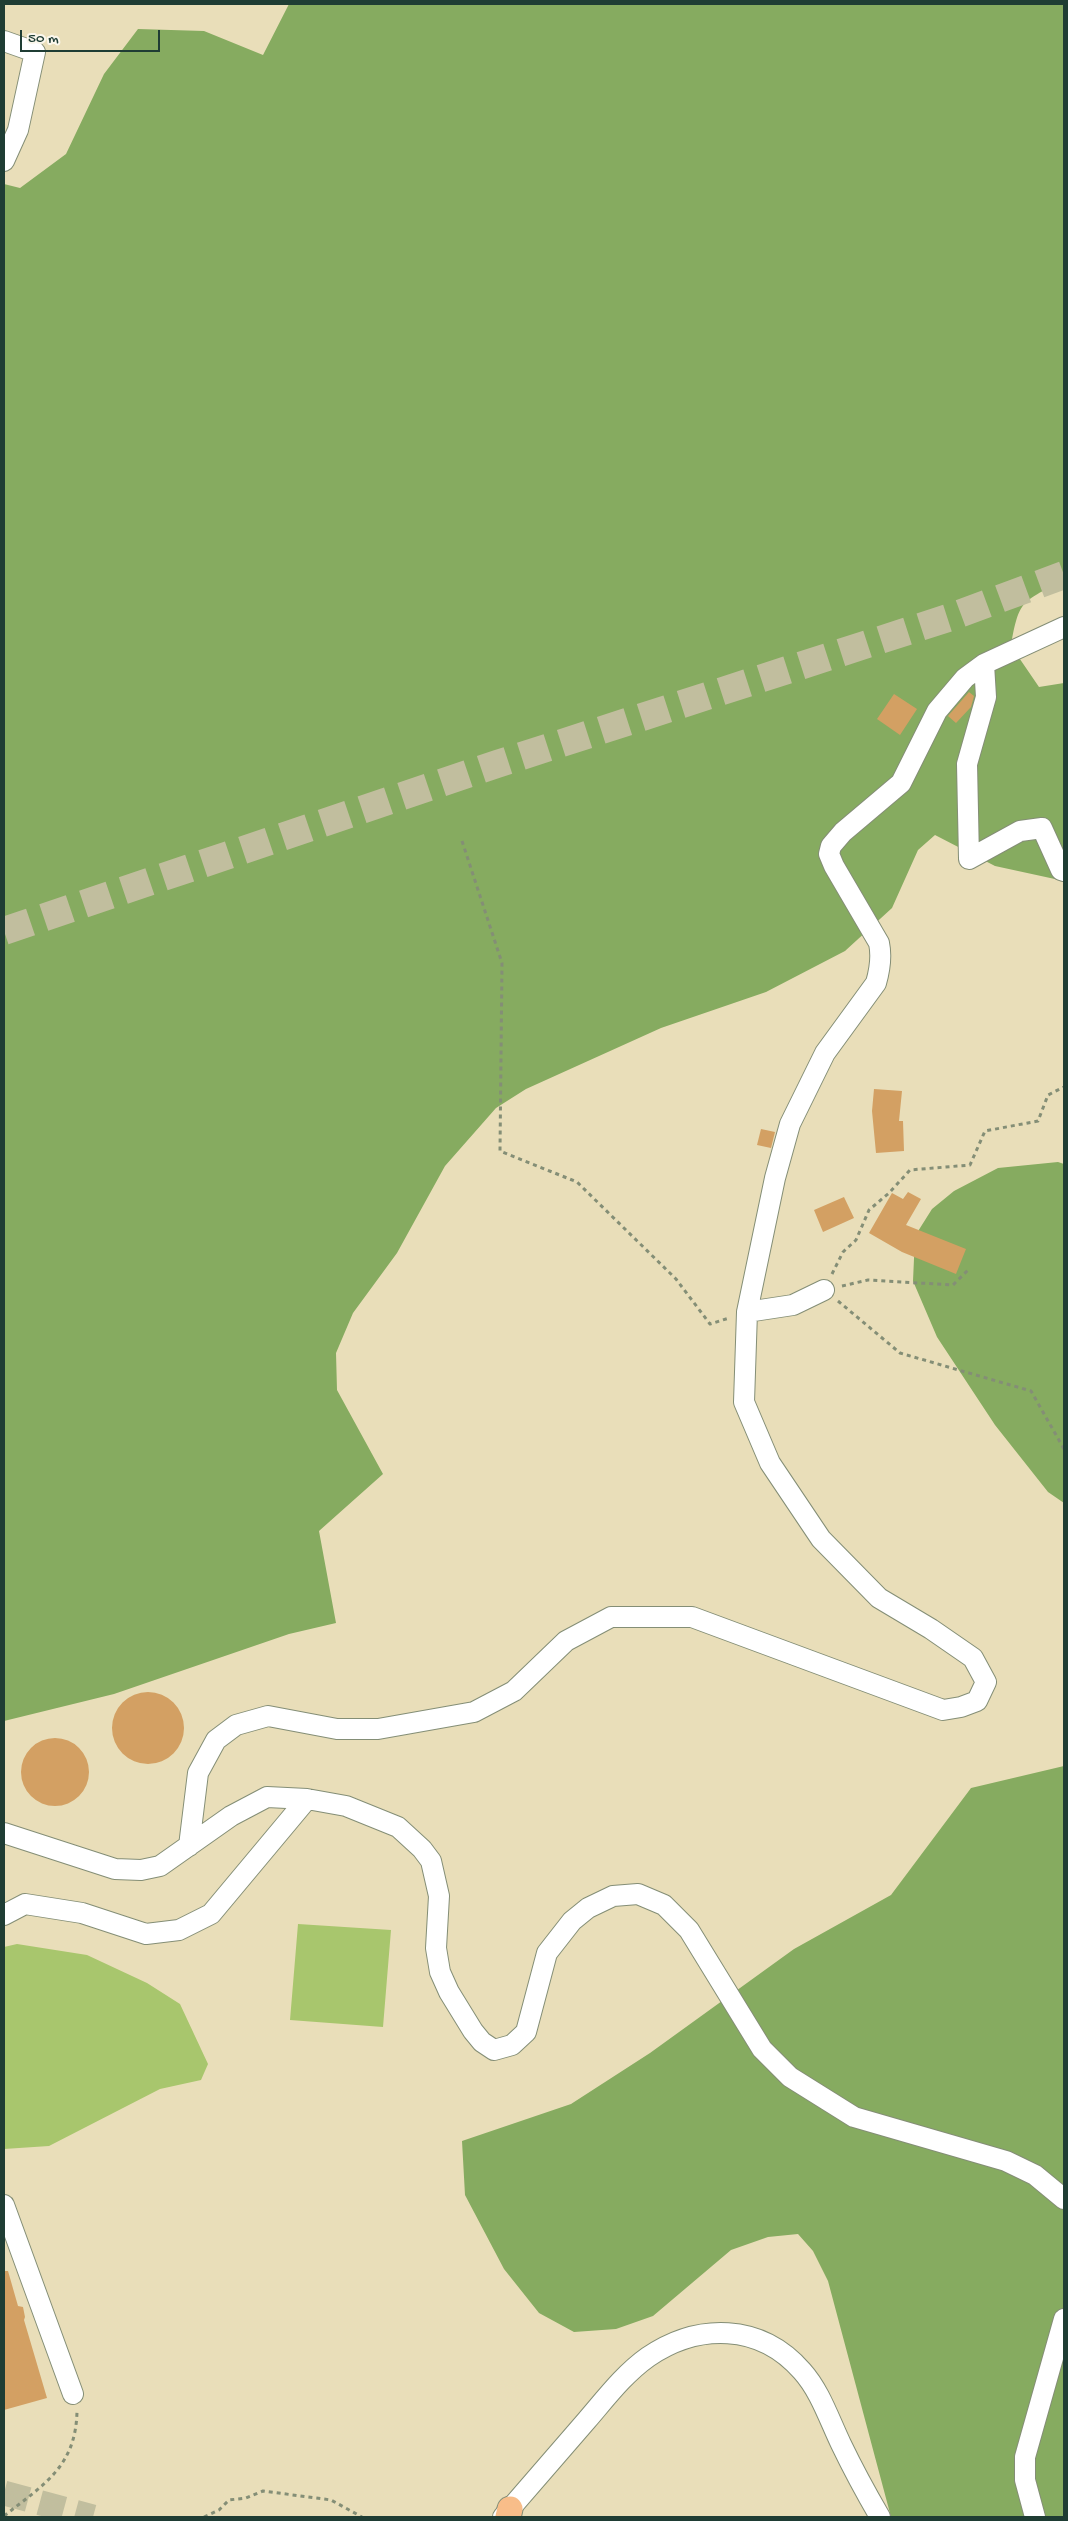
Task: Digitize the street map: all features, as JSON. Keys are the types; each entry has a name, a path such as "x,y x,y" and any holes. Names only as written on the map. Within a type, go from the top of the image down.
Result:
{"street":[{"path":"4,41 35,52 18,130 4,161"},
{"path":"190,1846 198,1773 216,1740 236,1725 268,1716 337,1729 378,1729 474,1712 514,1690 566,1641 611,1617 692,1617 943,1710 961,1707 977,1700 986,1682 973,1658 932,1629 879,1598 821,1539 770,1463 744,1402 747,1312 775,1178 790,1124 825,1053 876,983 879,972 881,953 879,943 834,866 829,854 831,846 843,832 900,783 937,711 965,678 984,664 1064,627"},
{"path":"984,664 986,697 967,764 969,859 1020,831 1042,828 1061,870 1064,871"},
{"path":"747,1312 793,1305 824,1290"},
{"path":"4,1833 115,1869 141,1870 160,1866 231,1816 267,1797 307,1798 346,1806 398,1827 431,1861 439,1896 436,1948 440,1972 449,1992 473,2031 482,2042 494,2050 512,2045 526,2032 547,1953 572,1921 588,1908 613,1896 638,1894 664,1905 689,1930 762,2050 790,2077 854,2118 1006,2161 1035,2175 1064,2200"},
{"path":"4,1915 25,1904 82,1913 146,1934 179,1930 211,1914 307,1798"},
{"path":"4,2205 73,2394"},
{"path":"1035,2517 1024,2480 1025,2457 1064,2319"},
{"path":"507,2514 617,2386 647,2358 674,2343 702,2333 734,2333 765,2343 787,2355 803,2372 818,2393 856,2476 880,2517"}],"path":[{"path":"462,841 502,963 500,1151 577,1182 676,1279 710,1324 747,1312"},
{"path":"824,1290 843,1252 856,1240 869,1210 910,1170 970,1165 985,1131 1038,1121 1048,1095 1064,1087"},
{"path":"824,1290 868,1280 953,1285 970,1268"},
{"path":"824,1290 900,1353 1031,1391 1064,1449"},
{"path":"4,2516 46,2484 61,2466 76,2432 77,2412 73,2394"},
{"path":"204,2517 219,2510 228,2500 246,2498 262,2491 331,2500 362,2517"}],"green space":[{"path":"289,4 1064,4 1064,580 1025,603 1017,619 1011,646 1039,687 1064,683 1064,881 995,866 935,835 918,850 892,908 845,951 766,992 661,1028 526,1089 496,1108 445,1166 397,1253 353,1313 336,1353 337,1390 383,1474 319,1531 336,1623 289,1634 114,1694 4,1721 4,184 20,188 66,154 104,74 138,29 204,31 263,55"},
{"path":"1058,1162 1064,1164 1064,1503 1048,1492 995,1425 937,1337 913,1281 915,1236 932,1209 954,1191 998,1168"},
{"path":"1064,1766 1064,2517 891,2517 828,2281 813,2251 798,2234 768,2237 731,2250 653,2316 616,2329 574,2332 539,2313 504,2269 465,2195 462,2141 571,2104 650,2053 794,1949 891,1895 971,1788"},
{"path":"298,1924 391,1930 383,2027 290,2020"},
{"path":"17,1944 87,1955 147,1983 180,2004 208,2064 201,2080 160,2089 49,2146 4,2149 4,1947"}],"building":[{"path":"969,692 974,696 971,707 956,723 948,716"},
{"path":"894,694 917,709 900,735 877,719"},
{"path":"874,1089 902,1091 899,1121 903,1121 904,1151 876,1153 872,1111"},
{"path":"761,1129 775,1132 771,1148 757,1145"},
{"path":"908,1192 921,1199 906,1225 966,1249 956,1274 902,1252 869,1233 892,1193 903,1199"},
{"path":"844,1197 854,1218 823,1232 814,1210"},
{"path":"155,1692 174,1702 182,1714 184,1728 182,1742 174,1754 162,1762 141,1764 122,1754 114,1742 112,1721 122,1702 134,1694"},
{"path":"55,1738 68,1741 79,1748 86,1759 89,1772 86,1785 79,1796 68,1803 55,1806 42,1803 31,1796 24,1785 21,1772 24,1759 31,1748 42,1741"},
{"path":"4,2271 8,2271 18,2306 23,2307 24,2320 47,2398 4,2410"}],"tunnel":[{"path":"4,931 497,764 948,618 1064,575"},
{"path":"4,2493 93,2517"}]}
